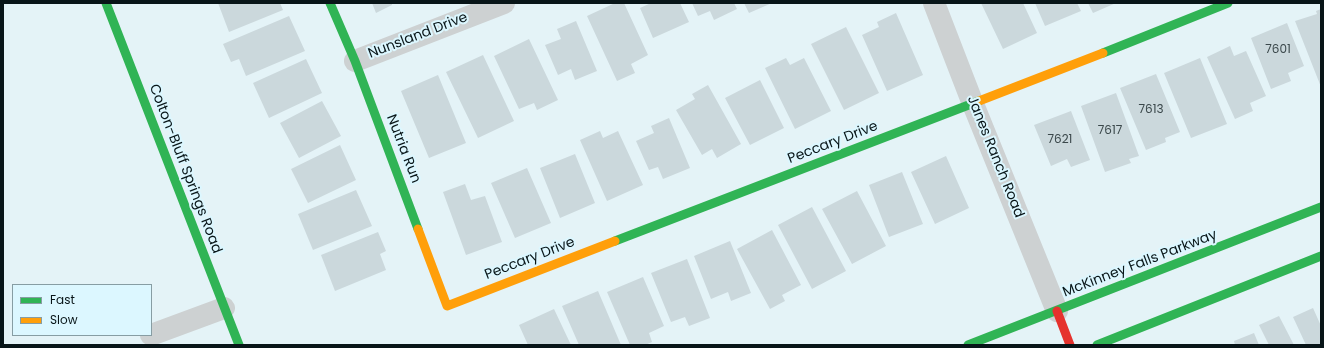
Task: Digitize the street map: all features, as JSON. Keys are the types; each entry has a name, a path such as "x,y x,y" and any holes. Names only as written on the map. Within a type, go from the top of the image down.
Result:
{"street":[{"name":"Colton-Bluff Springs Road","path":"106,3 239,345"},
{"name":"Nutria Run","path":"330,3 355,61 447,306"},
{"name":"Nunsland Drive","path":"355,61 504,3"},
{"name":"Janes Ranch Road","path":"934,3 973,104 1057,311"},
{"name":"Peccary Drive","path":"447,306 973,104 1228,3"},
{"name":"McKinney Falls Parkway","path":"968,345 1321,207"},
{"path":"1097,345 1321,256"},
{"path":"152,335 224,308"},
{"path":"1057,311 1070,345"}],"building":[{"path":"218,3 280,3 283,10 229,32"},
{"path":"372,3 392,3 392,5 376,13"},
{"path":"615,3 624,3 648,55 631,64 635,73 617,81 587,16"},
{"path":"651,3 680,3 689,22 653,38 640,8"},
{"path":"692,3 734,3 737,9 714,20 710,11 698,16"},
{"path":"744,3 772,3 749,13"},
{"path":"981,3 1023,3 1037,33 1003,49"},
{"path":"1035,3 1077,3 1081,11 1045,26"},
{"path":"1088,3 1116,3 1093,13"},
{"path":"1321,9 1321,87 1295,21 1317,14 1316,11"},
{"path":"896,13 923,75 887,91 862,35 879,27 877,22"},
{"path":"289,16 305,51 246,76 239,59 231,62 223,44"},
{"path":"576,21 597,71 575,80 571,69 558,75 545,45 561,39 557,29"},
{"path":"1287,23 1304,66 1288,73 1291,81 1271,89 1251,38"},
{"path":"846,27 879,93 844,110 811,44"},
{"path":"529,39 558,100 537,110 534,103 519,109 494,56"},
{"path":"1230,46 1234,56 1246,51 1266,96 1250,103 1253,111 1235,119 1207,57"},
{"path":"483,55 514,121 478,138 446,72"},
{"path":"786,58 790,65 804,58 831,111 795,129 765,68"},
{"path":"1200,58 1227,124 1191,138 1164,73"},
{"path":"306,59 322,93 269,118 253,83"},
{"path":"1156,74 1180,132 1165,138 1166,142 1146,150 1120,88"},
{"path":"438,75 466,143 429,158 401,91"},
{"path":"760,80 784,128 750,145 725,98"},
{"path":"708,85 741,144 717,158 712,149 702,155 676,110 695,99 692,94"},
{"path":"1116,93 1139,156 1129,159 1131,163 1105,172 1081,106"},
{"path":"322,101 341,136 299,158 280,123"},
{"path":"1071,111 1090,160 1071,167 1067,159 1051,166 1034,125"},
{"path":"669,118 690,168 663,179 658,167 649,170 636,141 654,133 651,126"},
{"path":"600,131 603,138 618,131 643,185 607,201 580,140"},
{"path":"340,145 356,180 308,203 291,169"},
{"path":"575,154 595,203 560,218 540,168"},
{"path":"946,156 969,208 935,224 911,172"},
{"path":"527,168 551,223 515,238 491,183"},
{"path":"902,172 923,224 889,237 869,185"},
{"path":"465,184 471,200 485,196 502,242 466,255 443,192"},
{"path":"356,190 372,226 313,250 298,214"},
{"path":"857,191 886,246 852,264 822,209"},
{"path":"812,207 846,271 812,289 778,225"},
{"path":"772,230 801,285 782,295 785,301 770,309 737,249"},
{"path":"378,232 386,251 380,254 386,270 335,291 321,255"},
{"path":"730,241 751,293 731,301 728,292 711,299 694,256"},
{"path":"687,259 710,318 689,326 685,317 671,322 651,273"},
{"path":"643,277 664,326 649,333 652,342 645,345 630,345 607,292"},
{"path":"598,291 621,345 579,345 562,306"},
{"path":"1313,308 1321,326 1321,345 1306,345 1293,317"},
{"path":"554,309 571,345 528,345 519,325"},
{"path":"1279,316 1294,345 1269,345 1259,325"},
{"path":"1254,333 1259,345 1235,345 1234,341"}],"traffic: fast":[{"path":"106,3 239,345"},
{"path":"330,3 355,61 418,229"},
{"path":"1103,53 1228,3"},
{"path":"615,241 979,101"},
{"path":"968,345 1321,207"},
{"path":"1097,345 1321,256"}],"traffic: slow":[{"path":"979,101 1103,53"},
{"path":"418,229 447,306 615,241"}],"traffic: jam":[{"path":"1057,311 1070,345"}]}
